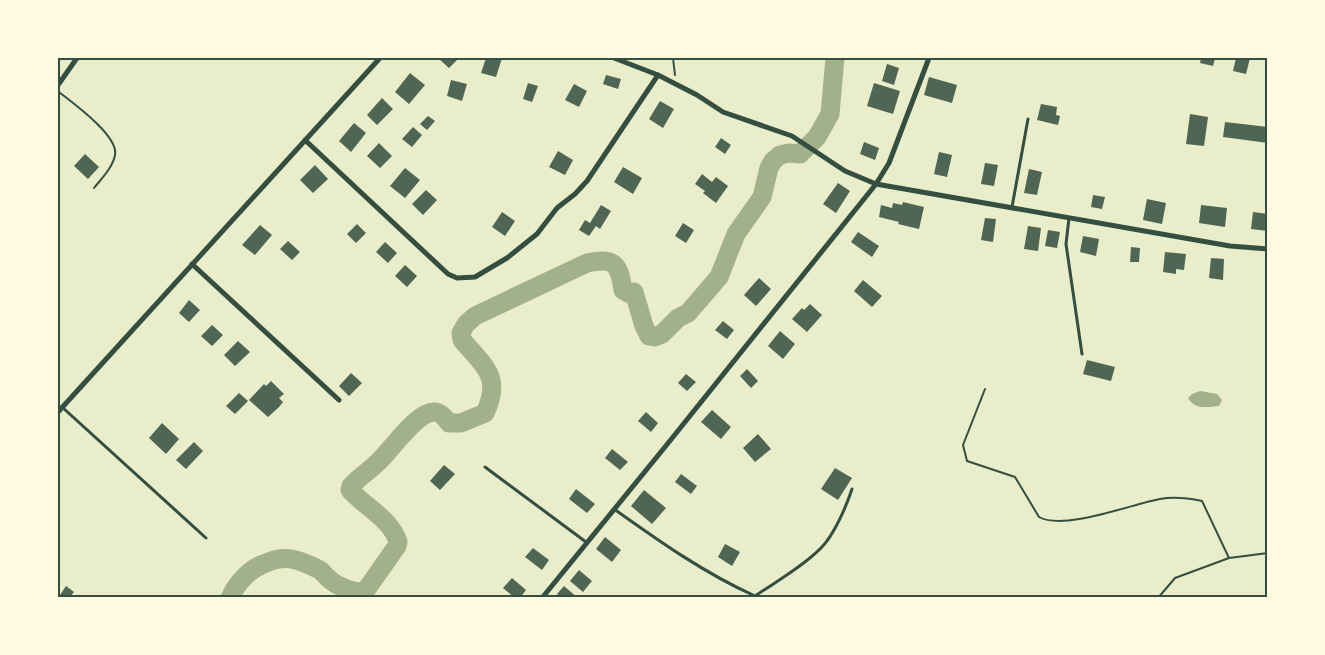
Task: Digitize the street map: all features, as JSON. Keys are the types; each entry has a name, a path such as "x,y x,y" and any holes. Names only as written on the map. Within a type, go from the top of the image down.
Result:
{"street":[{"path":"58,85 77,58"},
{"path":"58,412 380,58"},
{"path":"614,58 658,75 697,95 723,112 792,136 845,171 876,184 1230,246 1268,249"},
{"path":"542,598 876,184 889,163 929,58"},
{"path":"305,140 448,274 457,278 475,277 506,258 537,234 557,208 576,194 587,181 658,75"},
{"path":"192,264 339,400"}],"lane":[{"path":"1012,207 1028,119"},
{"path":"1069,217 1066,244 1082,354"},
{"path":"62,407 206,538"},
{"path":"485,467 586,542"},
{"path":"614,508 673,550 728,584 755,596 787,575 822,547 844,512 852,489"}],"path":[{"path":"673,58 677,85"},
{"path":"58,90 106,133 113,142 116,153 111,166 94,188"},
{"path":"985,389 963,445 967,461 1015,477 1039,517 1045,520 1072,521 1162,498 1183,497 1202,501 1229,558"},
{"path":"1158,598 1175,578 1229,558 1268,553"}],"shaded area":[{"path":"1200,391 1217,394 1222,400 1219,406 1202,407 1191,402 1188,398"}],"building":[{"path":"440,58 459,58 449,68"},
{"path":"486,58 502,58 496,77 481,73"},
{"path":"1201,58 1215,58 1213,66 1200,63"},
{"path":"1236,58 1250,58 1246,74 1233,71"},
{"path":"887,64 899,68 894,85 882,81"},
{"path":"410,73 425,85 409,104 395,92"},
{"path":"606,75 621,79 618,89 603,84"},
{"path":"929,77 957,85 952,103 924,95"},
{"path":"451,80 467,84 462,101 447,96"},
{"path":"528,83 538,86 532,102 523,99"},
{"path":"874,83 900,91 893,114 867,106"},
{"path":"574,84 587,91 579,107 565,100"},
{"path":"382,98 393,109 377,125 367,115"},
{"path":"660,101 674,109 663,128 649,119"},
{"path":"1041,104 1057,107 1056,115 1060,116 1058,125 1037,120"},
{"path":"1190,114 1208,117 1204,146 1186,144"},
{"path":"428,116 435,121 427,130 420,124"},
{"path":"1225,122 1268,127 1268,143 1223,137"},
{"path":"354,123 366,133 351,152 339,141"},
{"path":"413,127 422,135 412,147 402,139"},
{"path":"721,138 731,145 725,154 715,147"},
{"path":"864,142 879,148 875,160 860,154"},
{"path":"379,143 392,156 380,168 367,156"},
{"path":"558,151 573,160 565,175 549,167"},
{"path":"939,152 952,155 947,177 934,174"},
{"path":"85,154 99,167 88,179 74,166"},
{"path":"985,163 998,165 994,186 981,184"},
{"path":"315,165 328,179 313,193 300,180"},
{"path":"623,167 642,178 633,194 614,182"},
{"path":"405,168 420,180 405,198 390,186"},
{"path":"1029,169 1042,172 1037,195 1024,193"},
{"path":"702,174 712,182 716,177 728,186 716,203 703,193 705,191 695,184"},
{"path":"838,183 850,191 836,213 823,204"},
{"path":"426,190 437,200 423,215 412,204"},
{"path":"1093,195 1105,197 1102,209 1091,207"},
{"path":"1147,199 1166,203 1162,224 1143,220"},
{"path":"903,202 924,207 919,229 879,217 881,205 892,208 893,203 902,205"},
{"path":"601,205 611,211 600,229 596,226 589,236 579,230 585,220 590,223"},
{"path":"1201,205 1227,208 1225,227 1199,223"},
{"path":"502,212 515,221 505,236 492,227"},
{"path":"1253,212 1268,214 1268,231 1251,229"},
{"path":"985,218 996,219 993,242 981,240"},
{"path":"683,223 694,230 686,243 675,236"},
{"path":"357,224 366,233 356,243 347,234"},
{"path":"260,225 272,235 255,255 242,245"},
{"path":"1028,226 1041,228 1038,251 1024,249"},
{"path":"1048,230 1060,232 1057,248 1045,246"},
{"path":"858,232 879,246 872,257 851,242"},
{"path":"1083,236 1099,239 1096,256 1080,252"},
{"path":"288,241 300,252 292,260 280,249"},
{"path":"385,242 397,253 388,263 376,252"},
{"path":"1131,247 1140,248 1139,262 1130,262"},
{"path":"1165,252 1186,254 1184,270 1176,269 1176,274 1163,272"},
{"path":"1211,258 1224,259 1223,280 1209,278"},
{"path":"405,265 417,276 407,287 395,276"},
{"path":"759,278 771,289 756,306 744,295"},
{"path":"863,280 882,296 872,307 854,291"},
{"path":"189,300 200,310 189,322 179,313"},
{"path":"810,304 822,315 807,332 792,319 802,308 804,310"},
{"path":"723,321 734,330 727,339 715,330"},
{"path":"212,325 223,335 212,346 201,336"},
{"path":"780,331 795,344 783,359 768,346"},
{"path":"238,341 250,352 235,366 224,355"},
{"path":"1087,360 1115,367 1111,381 1083,374"},
{"path":"747,369 758,381 751,388 740,376"},
{"path":"351,373 362,383 349,396 339,386"},
{"path":"686,374 696,382 687,391 678,383"},
{"path":"271,381 284,394 279,398 283,402 268,417 249,400 264,384 266,386"},
{"path":"239,393 248,401 235,414 226,406"},
{"path":"712,410 731,427 721,439 701,422"},
{"path":"646,412 658,423 651,432 638,421"},
{"path":"162,423 179,439 166,454 149,438"},
{"path":"758,434 771,449 755,462 743,448"},
{"path":"194,442 203,451 186,469 176,460"},
{"path":"612,449 628,462 620,470 605,458"},
{"path":"444,465 455,474 440,490 430,481"},
{"path":"835,468 852,478 838,500 821,489"},
{"path":"681,474 697,486 691,494 675,482"},
{"path":"576,489 595,504 587,513 569,499"},
{"path":"644,490 666,508 652,524 631,506"},
{"path":"605,537 621,550 612,562 596,549"},
{"path":"725,544 740,552 732,566 718,557"},
{"path":"533,548 549,560 542,570 525,557"},
{"path":"579,570 592,581 583,592 570,581"},
{"path":"512,578 526,590 520,598 515,598 503,588"},
{"path":"66,586 74,592 69,598 58,598"},
{"path":"564,586 578,598 561,598 557,594"}],"waterway":[{"path":"230,598 247,574 268,562 283,559 291,559 313,567 321,571 331,581 346,589 357,592 366,590 398,542 390,527 350,490 351,486 374,466 419,418 436,412 449,423 461,423 485,413 490,401 491,381 484,365 462,340 461,333 466,324 475,316 587,263 596,261 614,264 620,274 623,290 628,293 634,292 644,326 649,336 655,337 662,334 678,318 688,313 719,277 736,234 762,197 769,168 773,161 780,155 789,153 800,154 817,137 830,114 835,58"}]}
